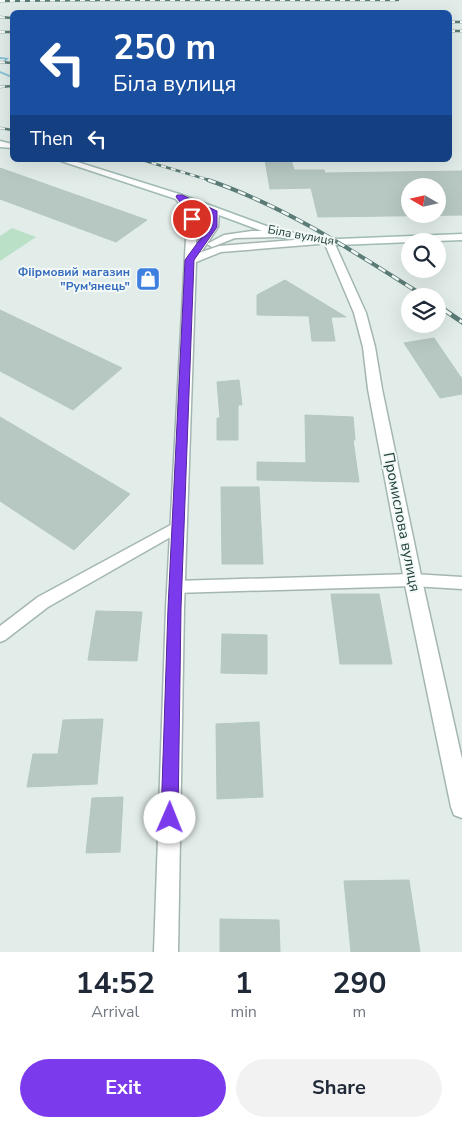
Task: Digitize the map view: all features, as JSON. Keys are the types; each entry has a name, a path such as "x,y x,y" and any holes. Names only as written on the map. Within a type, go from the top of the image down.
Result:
{"street":[{"name":"Біла вулиця","path":"68,162 179,197 278,234 324,241 462,237"},
{"path":"166,952 178,526 192,219 189,208 179,197"},
{"path":"190,260 213,227 214,211"},
{"path":"190,260 217,241 237,235 278,234"},
{"path":"190,260 220,249 324,241"},
{"name":"Промислова вулиця","path":"324,241 360,313 369,347 413,580 462,807"}],"lane":[{"path":"0,634 43,602 178,526"},
{"path":"176,587 413,580 462,583"}],"green space":[{"path":"12,228 36,237 0,261 0,236"}],"building":[{"path":"265,162 292,162 294,170 324,170 325,173 462,171 462,215 446,215 446,178 401,178 401,216 318,217 311,188 270,189"},
{"path":"0,168 147,220 116,242 0,199"},
{"path":"285,280 346,317 331,317 335,341 312,341 309,316 257,315 257,295"},
{"path":"0,310 122,368 73,410 0,371"},
{"path":"434,338 462,379 462,394 440,398 404,343"},
{"path":"239,380 242,405 238,405 238,440 217,440 217,418 220,418 217,382"},
{"path":"305,415 353,417 355,440 353,440 359,482 257,480 257,462 306,463"},
{"path":"0,417 130,494 74,550 0,501"},
{"path":"221,487 259,487 263,564 222,564"},
{"path":"331,594 379,594 392,664 340,664"},
{"path":"96,611 142,612 137,661 88,660"},
{"path":"222,634 267,635 267,674 221,673"},
{"path":"103,719 97,784 27,787 33,754 58,754 63,720"},
{"path":"259,722 263,797 217,799 216,724"},
{"path":"123,797 120,852 86,853 92,798"},
{"path":"409,880 420,952 351,952 344,881"},
{"path":"220,919 279,920 280,952 220,952"}],"waterway":[{"path":"0,58 7,58 4,62"},
{"path":"0,72 10,76"}],"railway":[{"path":"90,0 97,0"},
{"path":"0,1 97,0"},
{"path":"97,0 398,0"},
{"path":"0,17 10,18"},
{"path":"452,22 462,22"},
{"path":"452,31 462,31"},
{"path":"0,32 10,32"},
{"path":"0,62 10,63"},
{"path":"0,87 10,86"},
{"path":"0,128 10,130"},
{"path":"149,162 212,181"},
{"path":"208,180 265,203 293,217 346,247 411,288"},
{"path":"446,311 462,322"}],"place":[{"name":"Фіірмовий магазин \"Рум'янець\"","path":"148,279"}],"route":[{"path":"170,818 175,608 190,260 213,227 214,211 179,197 189,208 192,219"}]}
